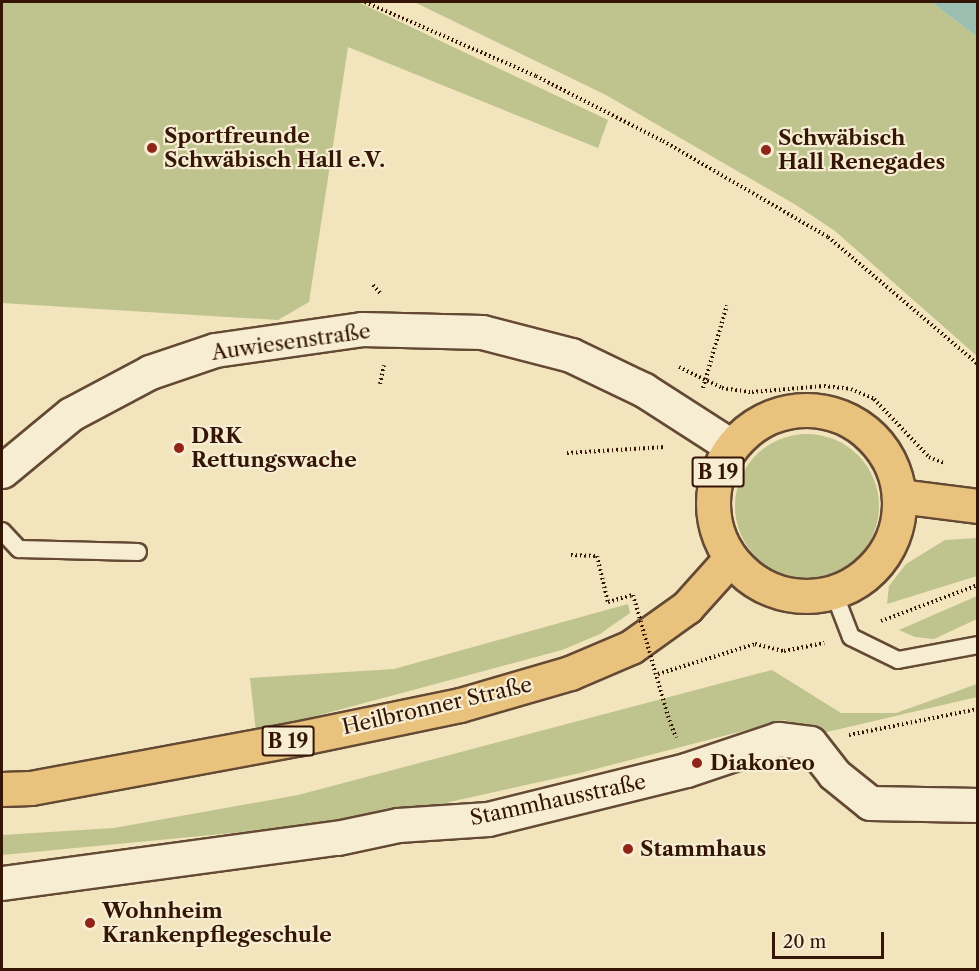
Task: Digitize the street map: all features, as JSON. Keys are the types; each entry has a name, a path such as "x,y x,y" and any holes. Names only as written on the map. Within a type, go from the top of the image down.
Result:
{"main road":[{"name":"B 19","path":"786,411 820,411 851,421 885,453 900,496 894,535 880,561 864,577 834,593 799,597 761,586 730,560 715,526 712,494 716,475 731,446 756,423 786,411"},
{"path":"900,496 978,506"},
{"name":"Heilbronner Straße","path":"2,789 31,788 296,739 460,705 570,673 631,647 687,607 730,560"}],"street":[{"name":"Auwiesenstraße","path":"2,471 70,414 150,372 215,350 362,329 482,332 571,355 644,390 731,446"},
{"name":"Stammhausstraße","path":"2,883 337,838 398,825 488,819 686,770 778,739 810,743"},
{"path":"810,743 834,774 870,803 978,805"}],"lane":[{"path":"2,531 19,549 138,552"},
{"path":"834,593 851,638 898,660 978,645"}],"path":[{"path":"365,2 547,82 663,141 828,237 978,364"},
{"path":"668,361 722,388 752,392 824,386 851,389 874,399 929,457 953,468"},
{"path":"571,555 597,556 608,602 633,595 668,716"},
{"path":"851,638 893,615 978,585"},
{"path":"810,743 978,709"}],"green space":[{"name":"Sportfreunde Schwäbisch Hall e.V.","path":"2,2 358,2 608,120 598,148 348,47 309,302 278,320 2,303"},
{"path":"414,2 931,2 977,37 977,356 835,231 796,205 606,95"},
{"path":"807,434 834,440 847,446 858,455 867,466 873,479 879,506 873,533 867,546 858,557 847,566 834,572 807,578 780,572 767,566 756,557 747,546 741,533 735,506 741,479 747,466 756,455 767,446 780,440"},
{"path":"977,538 977,576 887,604 889,586 906,564 945,540"},
{"path":"977,596 977,619 934,639 915,637 899,630"},
{"path":"628,604 630,613 600,634 562,650 256,732 250,678 394,669"},
{"path":"772,670 841,713 896,713 977,684 977,697 814,735 785,720 580,773 369,820 2,855 2,835 114,828 298,795"}],"shaded area":[{"path":"931,2 977,2 977,37"}],"place":[{"name":"Sportfreunde Schwäbisch Hall e.V.","path":"152,148"},
{"name":"Schwäbisch Hall Renegades","path":"766,150"},
{"name":"DRK Rettungswache","path":"179,448"},
{"name":"Diakoneo","path":"697,763"},
{"name":"Stammhaus","path":"628,849"},
{"name":"Wohnheim Krankenpflegeschule","path":"90,923"}]}
